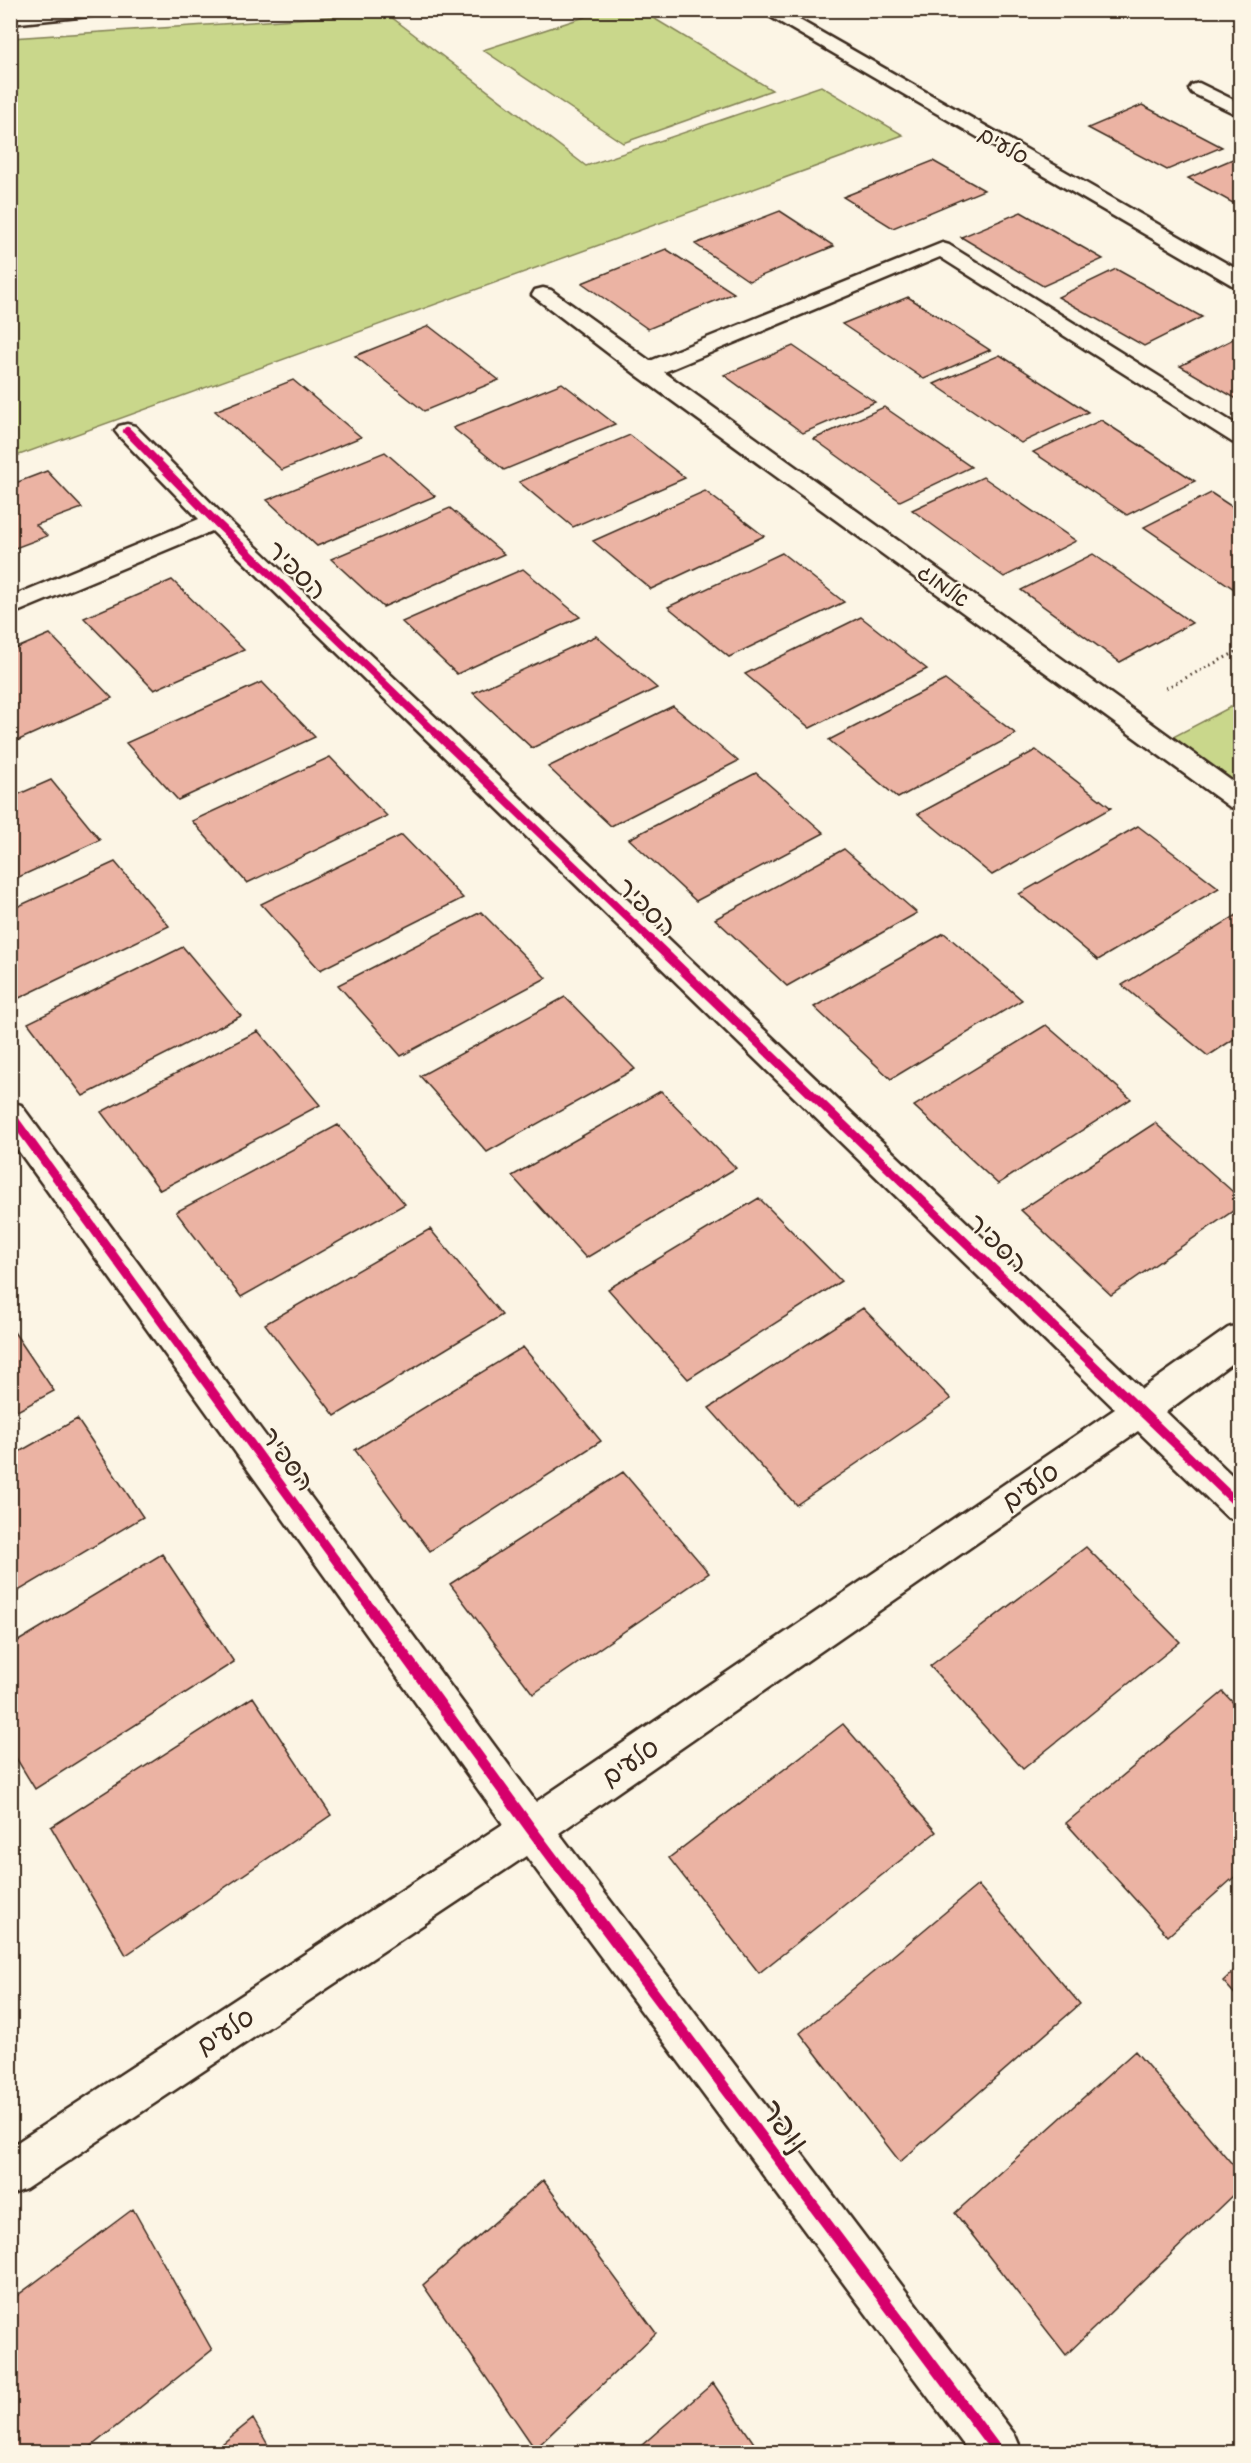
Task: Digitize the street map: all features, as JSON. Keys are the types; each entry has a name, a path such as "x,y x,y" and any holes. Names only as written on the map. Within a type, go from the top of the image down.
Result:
{"street":[{"path":"10,19 99,10"},
{"name":"סלעים","path":"768,10 1240,280"},
{"path":"1199,89 1240,110"},
{"path":"646,370 942,249 1240,437"},
{"name":"אלמוג","path":"543,295 1240,800"},
{"name":"הספיר","path":"127,431 215,521 1141,1410"},
{"path":"10,607 215,521"},
{"name":"הספיר","path":"10,1114 531,1829"},
{"name":"סלעים","path":"10,2173 531,1829 1141,1410 1240,1338"},
{"path":"1141,1410 1240,1506"},
{"name":"נופר","path":"531,1829 998,2452"}],"path":[{"path":"1120,712 1240,650"}],"green space":[{"path":"606,10 642,11 772,90 623,143 483,50"},
{"path":"386,13 586,166 821,86 903,135 11,458 11,38"},
{"path":"1240,702 1240,786 1173,737"}],"building":[{"path":"1142,105 1222,147 1167,170 1088,128"},
{"path":"1240,156 1240,207 1188,178"},
{"path":"933,161 984,190 893,228 843,197"},
{"path":"780,211 834,246 749,281 695,244"},
{"path":"1021,212 1103,259 1043,286 961,237"},
{"path":"666,249 734,293 648,329 582,283"},
{"path":"1116,269 1202,317 1144,346 1058,297"},
{"path":"908,297 990,350 924,379 842,324"},
{"path":"429,326 499,380 424,411 355,356"},
{"path":"1235,338 1240,341 1240,401 1180,366"},
{"path":"793,346 875,402 803,433 724,375"},
{"path":"1000,355 1088,412 1021,443 934,384"},
{"path":"293,380 361,437 282,470 215,411"},
{"path":"562,383 615,424 504,470 453,428"},
{"path":"884,407 971,467 900,501 814,439"},
{"path":"1101,420 1195,481 1127,515 1033,452"},
{"path":"630,435 685,478 573,527 519,482"},
{"path":"385,452 435,496 317,546 267,500"},
{"path":"47,471 82,508 36,525 47,536 10,550 10,485"},
{"path":"983,477 1076,541 1004,577 912,510"},
{"path":"705,491 764,536 651,589 593,541"},
{"path":"1211,493 1240,512 1240,593 1144,527"},
{"path":"450,508 504,554 383,607 331,559"},
{"path":"782,553 844,602 729,657 668,607"},
{"path":"1093,554 1192,623 1120,662 1021,590"},
{"path":"523,569 580,617 457,674 402,622"},
{"path":"172,580 244,650 154,690 84,618"},
{"path":"861,617 927,669 810,728 745,674"},
{"path":"50,634 112,698 10,744 10,651"},
{"path":"596,636 657,688 532,748 473,693"},
{"path":"945,680 1016,734 898,798 829,740"},
{"path":"262,682 315,737 178,800 126,743"},
{"path":"673,706 738,761 611,826 548,767"},
{"path":"1036,750 1111,808 992,875 918,814"},
{"path":"330,757 387,816 247,883 192,821"},
{"path":"756,773 824,833 696,901 629,839"},
{"path":"51,780 100,840 10,881 10,798"},
{"path":"1138,826 1219,888 1098,960 1019,894"},
{"path":"402,835 463,898 320,970 261,904"},
{"path":"844,849 917,913 787,986 715,919"},
{"path":"115,862 169,926 15,1000 10,995 10,910"},
{"path":"481,912 546,978 401,1056 338,985"},
{"path":"1240,913 1240,1035 1208,1056 1122,985"},
{"path":"944,933 1022,1000 891,1079 814,1007"},
{"path":"183,947 241,1016 83,1096 28,1023"},
{"path":"565,997 635,1069 487,1152 420,1076"},
{"path":"1046,1025 1131,1099 998,1184 914,1106"},
{"path":"258,1031 320,1105 160,1190 101,1112"},
{"path":"661,1091 736,1168 586,1258 512,1176"},
{"path":"1155,1123 1240,1198 1240,1206 1111,1295 1021,1210"},
{"path":"338,1125 405,1204 241,1297 176,1212"},
{"path":"759,1198 841,1281 688,1379 608,1289"},
{"path":"430,1229 502,1315 335,1416 265,1324"},
{"path":"863,1308 951,1399 796,1505 709,1408"},
{"path":"10,1326 54,1391 10,1415"},
{"path":"523,1347 601,1441 430,1551 355,1450"},
{"path":"77,1419 143,1517 10,1596 10,1457"},
{"path":"623,1472 709,1573 533,1694 450,1584"},
{"path":"1086,1547 1180,1642 1023,1769 930,1666"},
{"path":"162,1554 234,1662 35,1789 10,1748 10,1646"},
{"path":"1223,1692 1240,1710 1240,1872 1168,1936 1066,1823"},
{"path":"253,1697 331,1815 126,1955 51,1827"},
{"path":"843,1724 936,1832 759,1973 669,1858"},
{"path":"978,1885 1080,2004 900,2162 800,2033"},
{"path":"1240,1965 1240,2000 1223,1981"},
{"path":"1135,2051 1240,2173 1240,2188 1066,2355 955,2213"},
{"path":"543,2180 656,2333 535,2449 423,2285"},
{"path":"133,2209 212,2350 84,2452 10,2452 10,2301"},
{"path":"713,2383 760,2452 634,2452"},
{"path":"253,2419 272,2452 212,2452"}],"cycle path":[{"path":"127,431 215,521 1240,1506"},
{"path":"10,1114 531,1829 998,2452"}]}
